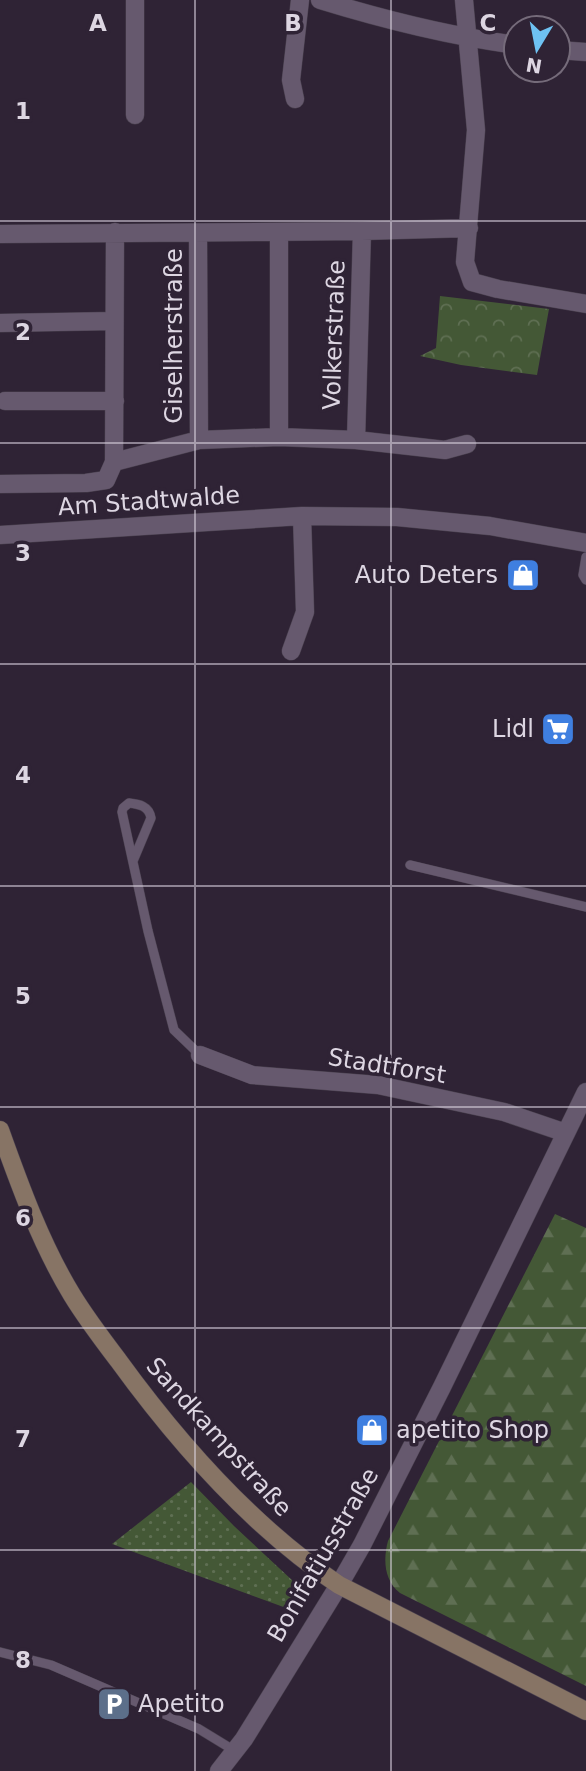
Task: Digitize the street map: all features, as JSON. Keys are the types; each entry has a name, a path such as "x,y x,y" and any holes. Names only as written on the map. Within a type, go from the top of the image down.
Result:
{"street":[{"path":"135,0 135,115"},
{"path":"295,99 291,80 300,0"},
{"path":"320,0 384,20 467,39 502,43"},
{"path":"464,0 476,130 465,262 472,282 586,304"},
{"name":"Giselherstraße","path":"0,234 469,228"},
{"name":"Volkerstraße","path":"356,440 362,231"},
{"path":"0,484 86,483 106,480 114,462 115,232"},
{"path":"279,232 279,437"},
{"name":"Giselherstraße","path":"198,233 199,440"},
{"path":"0,323 114,321"},
{"path":"5,401 114,401"},
{"name":"Volkerstraße","path":"114,462 199,440 279,437 356,440 445,450 467,444"},
{"path":"291,651 306,612 302,516"},
{"name":"Am Stadtwalde","path":"0,536 302,516 424,519 490,526 586,543"},
{"name":"Stadtforst","path":"200,1055 252,1075 378,1085 504,1112 566,1133"},
{"name":"Bonifatiusstraße","path":"219,1771 235,1751 339,1585 442,1387 586,1091"},
{"name":"Sandkampstraße","path":"0,1130 4,1154 47,1248 72,1295 152,1407 231,1495 302,1561 339,1585 586,1711"}],"lane":[{"path":"586,557 583,575 586,580"},
{"path":"133,861 151,818 142,805 129,803 122,812 133,861 174,1030 200,1055"},
{"path":"410,865 586,907"},
{"path":"0,1652 51,1665 75,1675 199,1729 235,1751"}],"green space":[{"path":"440,296 549,309 537,375 461,365 420,356 436,348"},
{"path":"555,1214 586,1228 586,1686 400,1593 388,1576 385,1562 388,1541"},
{"path":"191,1482 293,1581 295,1590 289,1609 112,1544"}],"place":[{"name":"Auto Deters","path":"523,575"},
{"name":"Lidl","path":"558,729"},
{"name":"apetito Shop","path":"372,1430"},
{"name":"Apetito","path":"114,1704"}]}
